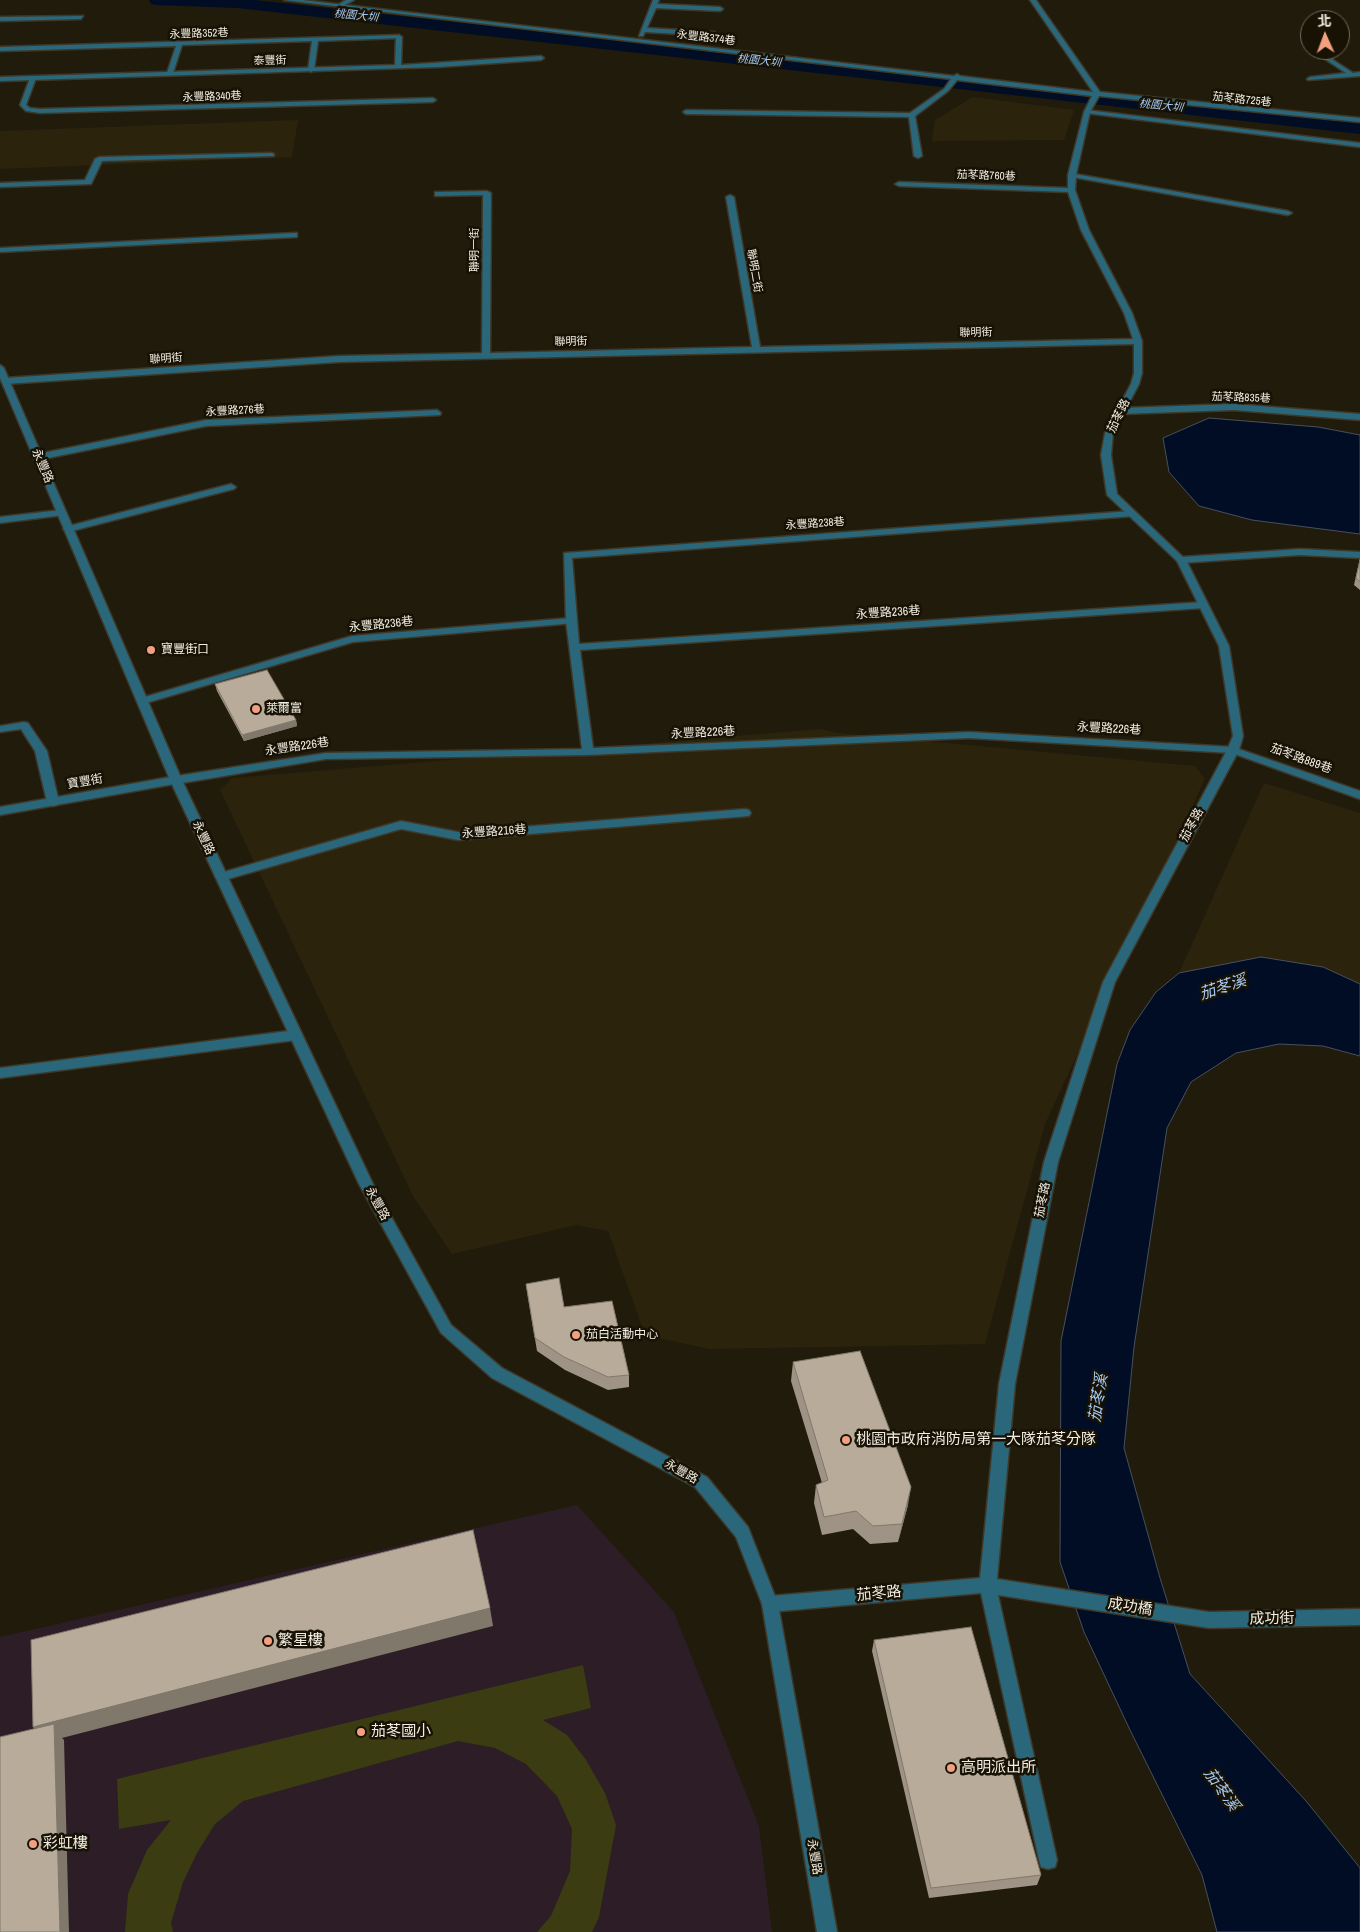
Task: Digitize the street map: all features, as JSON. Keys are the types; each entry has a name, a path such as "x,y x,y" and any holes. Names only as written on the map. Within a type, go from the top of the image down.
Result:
{"street":[{"name":"永豐路374巷","path":"287,0 1122,97"},
{"path":"339,6 352,0"},
{"path":"1033,0 1096,95"},
{"path":"639,40 655,3 720,8"},
{"path":"0,19 81,17"},
{"path":"644,30 714,34"},
{"name":"永豐路352巷","path":"0,49 399,38 398,66"},
{"path":"311,70 315,40"},
{"path":"170,73 178,45"},
{"name":"泰豐街","path":"0,79 311,70 541,58"},
{"path":"1330,60 1360,80"},
{"path":"1310,79 1360,74"},
{"name":"永豐路340巷","path":"33,78 22,105 28,110 40,111 433,100"},
{"path":"686,112 912,115 946,90 956,78"},
{"name":"茄苳路","path":"988,1585 1007,1384 1051,1162 1109,982 1233,750 1238,736 1224,646 1181,560 1112,495 1106,455 1109,433 1138,373 1138,341 1128,313 1085,230 1071,190 1072,175 1088,110 1096,95"},
{"name":"茄苳路725巷","path":"1122,97 1360,120"},
{"path":"1088,110 1360,145"},
{"path":"912,115 918,156"},
{"path":"0,185 88,182 99,159 272,155"},
{"path":"1072,175 1288,213"},
{"name":"茄苳路760巷","path":"899,184 1071,190"},
{"name":"聯明一街","path":"438,194 487,193 486,356"},
{"name":"聯明二街","path":"730,197 756,349"},
{"path":"0,250 294,235"},
{"name":"聯明街","path":"2,377 339,359 1138,341"},
{"name":"永豐路","path":"2,377 176,780 221,877 366,1184 446,1329 497,1373 701,1482 742,1532 770,1604 827,1932"},
{"name":"茄苳路835巷","path":"1121,411 1234,407 1360,417"},
{"name":"永豐路276巷","path":"38,457 206,423 437,414"},
{"path":"68,529 231,488"},
{"path":"0,520 61,513"},
{"name":"永豐路238巷","path":"571,621 567,555 1131,514"},
{"path":"1181,560 1300,552 1360,555"},
{"name":"永豐路236巷","path":"574,647 1203,604"},
{"path":"571,621 588,752"},
{"name":"永豐路236巷","path":"142,701 352,639 571,621"},
{"path":"0,729 24,725 41,751 53,802"},
{"name":"永豐路226巷","path":"176,780 326,756 588,752 970,735 1233,750"},
{"name":"茄苳路889巷","path":"1233,750 1360,795"},
{"name":"寶豐街","path":"0,811 176,780"},
{"name":"永豐路216巷","path":"221,877 401,825 458,836 745,813"},
{"path":"0,1073 296,1035"},
{"path":"988,1585 1048,1860"},
{"name":"茄苳路","path":"770,1604 988,1585 1076,1599"},
{"name":"成功橋","path":"1076,1599 1184,1616"},
{"name":"成功街","path":"1184,1616 1209,1620 1360,1617"}],"shaded area":[{"path":"973,97 1074,110 1064,140 932,141 935,120"},
{"path":"298,120 292,157 0,169 0,131"},
{"path":"820,729 838,733 1195,766 1205,779 1045,1124 985,1344 709,1349 645,1335 608,1231 576,1225 452,1254 413,1196 220,790 232,778"},
{"path":"1264,783 1360,813 1360,984 1323,967 1179,973"},
{"name":"茄苳國小","path":"577,1505 674,1612 759,1826 772,1932 0,1932 0,1637"},
{"path":"583,1665 591,1708 543,1720 567,1735 586,1760 605,1793 616,1825 599,1917 592,1932 537,1932 551,1916 570,1871 572,1829 557,1796 526,1764 495,1748 458,1741 243,1801 215,1824 197,1853 183,1882 171,1923 173,1932 125,1932 128,1894 147,1850 171,1820 119,1829 117,1779"}],"water":[{"path":"1209,418 1318,427 1360,435 1360,534 1252,520 1199,506 1169,472 1163,438"},
{"name":"茄苳溪","path":"1261,957 1323,967 1360,984 1360,1056 1323,1046 1279,1044 1236,1053 1191,1082 1167,1128 1134,1347 1124,1448 1160,1578 1190,1674 1306,1801 1360,1868 1360,1932 1217,1932 1202,1875 1084,1632 1060,1562 1061,1341 1117,1064 1130,1030 1156,992 1179,973"}],"building":[{"path":"1360,560 1360,582 1356,578"},
{"name":"萊爾富","path":"267,670 296,720 242,735 215,684"},
{"name":"茄白活動中心","path":"559,1278 564,1307 612,1301 629,1375 608,1377 564,1357 535,1338 526,1284"},
{"name":"桃園市政府消防局第一大隊茄苳分隊","path":"860,1351 911,1487 902,1524 873,1526 856,1511 824,1517 816,1485 828,1480 793,1362"},
{"name":"繁星樓","path":"473,1530 490,1608 33,1727 31,1640"},
{"name":"高明派出所","path":"971,1627 1041,1875 931,1888 874,1640"},
{"name":"彩虹樓","path":"54,1724 60,1932 0,1932 0,1737"}],"waterway":[{"name":"桃園大圳","path":"157,0 237,3 1360,128"}],"place":[{"name":"寶豐街口","path":"151,650"},
{"name":"萊爾富","path":"256,709"},
{"name":"茄白活動中心","path":"576,1335"},
{"name":"桃園市政府消防局第一大隊茄苳分隊","path":"846,1440"},
{"name":"繁星樓","path":"268,1641"},
{"name":"茄苳國小","path":"361,1732"},
{"name":"高明派出所","path":"951,1768"},
{"name":"彩虹樓","path":"33,1844"}]}
